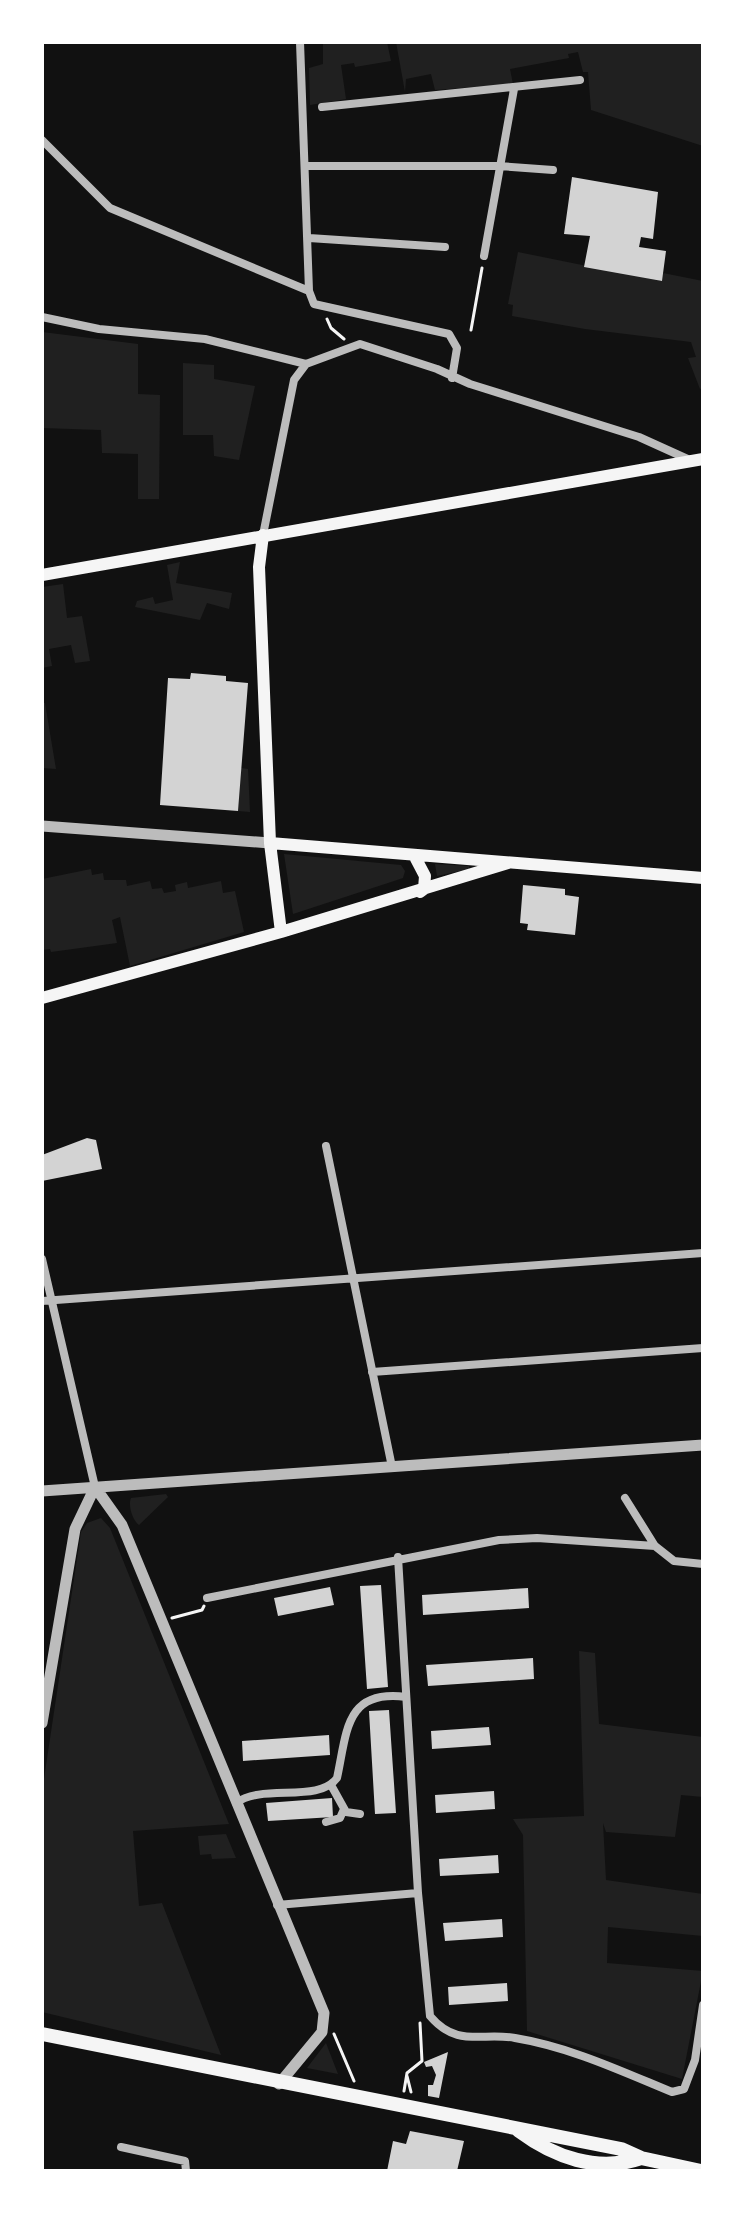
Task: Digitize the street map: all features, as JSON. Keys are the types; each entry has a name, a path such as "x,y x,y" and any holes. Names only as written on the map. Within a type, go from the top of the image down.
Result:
{"main road":[{"path":"42,575 698,460"},
{"path":"263,535 259,567 270,843 281,932"},
{"path":"270,843 703,878"},
{"path":"414,855 425,876 424,889 420,892"},
{"path":"42,998 420,892 508,863"},
{"path":"42,2034 279,2084 621,2149 641,2158 701,2171"},
{"path":"518,2131 554,2154 603,2168 641,2158"}],"street":[{"path":"300,42 309,291 314,304 449,334 457,348 452,378"},
{"path":"322,107 580,80"},
{"path":"484,256 514,89"},
{"path":"42,140 117,212 309,291"},
{"path":"306,166 499,166 553,170"},
{"path":"309,238 445,247"},
{"path":"42,317 99,329 205,339 306,364"},
{"path":"263,535 294,380 306,364 346,346 360,344 437,369 452,378 639,437 698,460"},
{"path":"42,826 270,843"},
{"path":"326,1146 392,1467"},
{"path":"46,1300 703,1253"},
{"path":"42,1259 46,1300 95,1487 122,1525 325,2022 322,2032 279,2084"},
{"path":"372,1372 703,1348"},
{"path":"42,1491 703,1445"},
{"path":"42,1723 75,1529 95,1487"},
{"path":"625,1498 655,1546 674,1561 703,1564"},
{"path":"207,1598 398,1557 499,1540 537,1538 655,1546"},
{"path":"398,1557 418,1893 428,2011 434,2020 459,2036 522,2040 557,2046 672,2092 679,2091 691,2072 703,2005"},
{"path":"236,1803 252,1794 316,1790 331,1785 337,1778 347,1727 357,1710 380,1695 406,1697"},
{"path":"331,1785 344,1809 351,1815 360,1814"},
{"path":"326,1822 340,1818 344,1809"},
{"path":"277,1905 418,1893"},
{"path":"121,2147 185,2161 186,2171"},
{"path":"572,2171 587,2162"}],"path":[{"path":"471,330 484,256"},
{"path":"331,328 341,333 346,346"},
{"path":"162,1621 202,1610 207,1598"},
{"path":"407,2109 411,2092 404,2091 408,2071 422,2061 420,2024 428,2011"},
{"path":"332,2031 354,2081"}],"shaded area":[{"path":"323,42 387,42 391,61 355,67 354,63 341,65 346,99 310,105 309,68 323,64"},
{"path":"396,42 703,42 703,146 591,110 588,72 583,72 578,52 568,54 569,58 510,69 513,84 435,90 431,74 406,79 405,92"},
{"path":"518,252 661,281 663,273 703,281 703,388 700,389 688,358 696,357 691,342 512,316 513,305 508,304"},
{"path":"42,332 138,344 138,394 160,395 159,499 138,499 138,454 102,453 101,430 42,428"},
{"path":"183,363 214,365 214,379 255,386 239,460 214,456 213,435 183,435"},
{"path":"180,562 176,583 232,593 229,609 207,603 200,620 135,607 137,601 153,597 155,604 173,600 167,565"},
{"path":"63,584 67,618 82,616 90,661 75,663 71,645 49,649 52,666 42,668 42,587"},
{"path":"42,703 45,703 56,769 42,768"},
{"path":"241,768 248,769 250,812 238,811"},
{"path":"284,854 401,865 405,871 403,878 293,914"},
{"path":"435,864 469,866 469,869 437,876"},
{"path":"91,869 92,875 103,873 104,880 126,880 127,886 150,881 152,889 162,888 164,893 176,891 175,885 187,882 188,888 221,881 223,893 235,891 244,932 130,966 120,917 112,920 117,943 51,952 50,949 42,950 42,879"},
{"path":"166,1494 168,1497 139,1525 131,1512 131,1498"},
{"path":"101,1518 110,1528 229,1824 133,1831 139,1906 162,1903 221,2055 42,2012 42,1792 81,1532 87,1523"},
{"path":"579,1651 595,1653 599,1724 703,1737 703,1797 681,1795 675,1837 606,1832 603,1823 606,1880 703,1894 703,1936 608,1927 607,1963 703,1971 682,2079 527,2031 523,1835 513,1819 584,1816"},
{"path":"226,1834 236,1858 212,1859 211,1854 200,1855 198,1836"},
{"path":"326,2043 338,2074 307,2068"}],"building":[{"path":"572,177 658,192 653,239 641,237 639,247 666,251 662,281 584,267 590,236 564,234"},
{"path":"191,673 226,676 226,681 248,683 238,811 160,805 168,678 190,679"},
{"path":"523,885 565,889 565,895 579,897 575,935 527,930 528,924 520,923"},
{"path":"87,1138 96,1140 102,1169 42,1181 42,1155"},
{"path":"381,1585 388,1687 367,1689 360,1586"},
{"path":"330,1587 334,1605 278,1616 274,1598"},
{"path":"528,1588 529,1608 423,1615 422,1595"},
{"path":"533,1658 534,1679 428,1686 426,1665"},
{"path":"389,1710 396,1813 375,1814 369,1711"},
{"path":"489,1727 491,1745 432,1749 431,1731"},
{"path":"329,1735 330,1755 243,1761 242,1741"},
{"path":"494,1791 495,1809 436,1813 435,1795"},
{"path":"332,1798 333,1817 268,1821 266,1803"},
{"path":"498,1855 499,1873 440,1876 439,1859"},
{"path":"502,1919 503,1937 445,1941 443,1923"},
{"path":"507,1983 508,2001 449,2005 448,1987"},
{"path":"448,2052 439,2098 428,2096 428,2085 433,2085 436,2075 432,2066 426,2067 424,2062"},
{"path":"410,2131 464,2141 457,2171 387,2171 393,2141 406,2144"}]}
